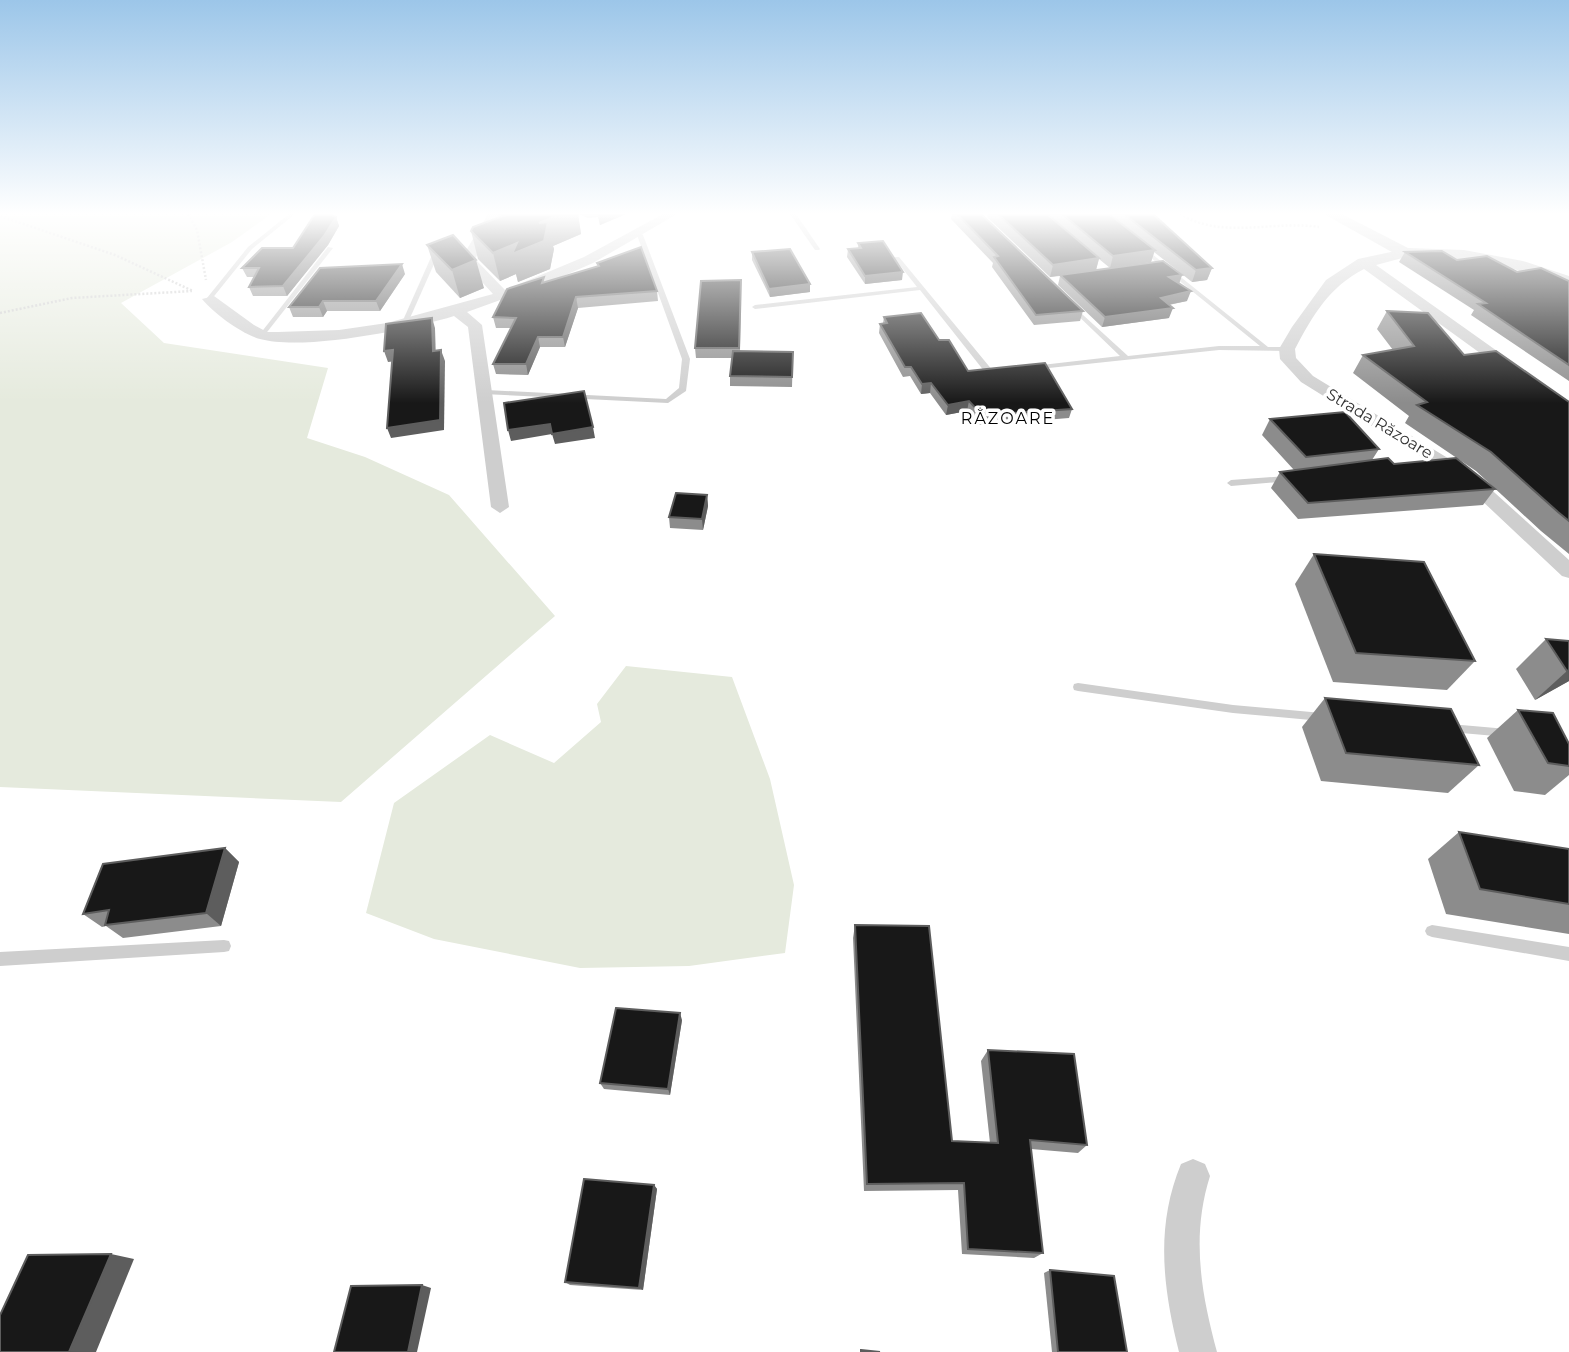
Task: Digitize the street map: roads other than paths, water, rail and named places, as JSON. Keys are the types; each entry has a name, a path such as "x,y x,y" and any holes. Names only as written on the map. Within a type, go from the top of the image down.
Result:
{"street":[{"path":"485,277 501,294"},
{"path":"209,299 262,335 320,338 403,327 501,294 541,277"},
{"path":"1287,349 1326,284 1338,277"},
{"path":"1384,277 1526,378"},
{"path":"456,310 475,325 500,507"},
{"name":"Strada Răzoare","path":"1287,349 1289,359 1307,379 1433,461 1485,491 1569,571"},
{"path":"1193,1176 1182,1201 1182,1253 1186,1305 1198,1352"}],"lane":[{"path":"209,299 227,277"},
{"path":"262,335 307,277"},
{"path":"403,327 425,277"},
{"path":"486,392 668,401 683,389 686,359 656,277"},
{"path":"912,277 991,373 1004,372"},
{"path":"1178,277 1265,347"},
{"path":"755,307 921,288"},
{"path":"1065,299 1125,357"},
{"path":"1018,370 1125,357 1265,347 1287,349"},
{"path":"1231,483 1303,478"},
{"path":"1078,687 1233,709 1341,719"},
{"path":"1435,727 1515,734"},
{"path":"1432,931 1569,954"},
{"path":"0,959 224,946"}],"district":[{"name":"RĂZOARE","path":"1008,418"}]}
